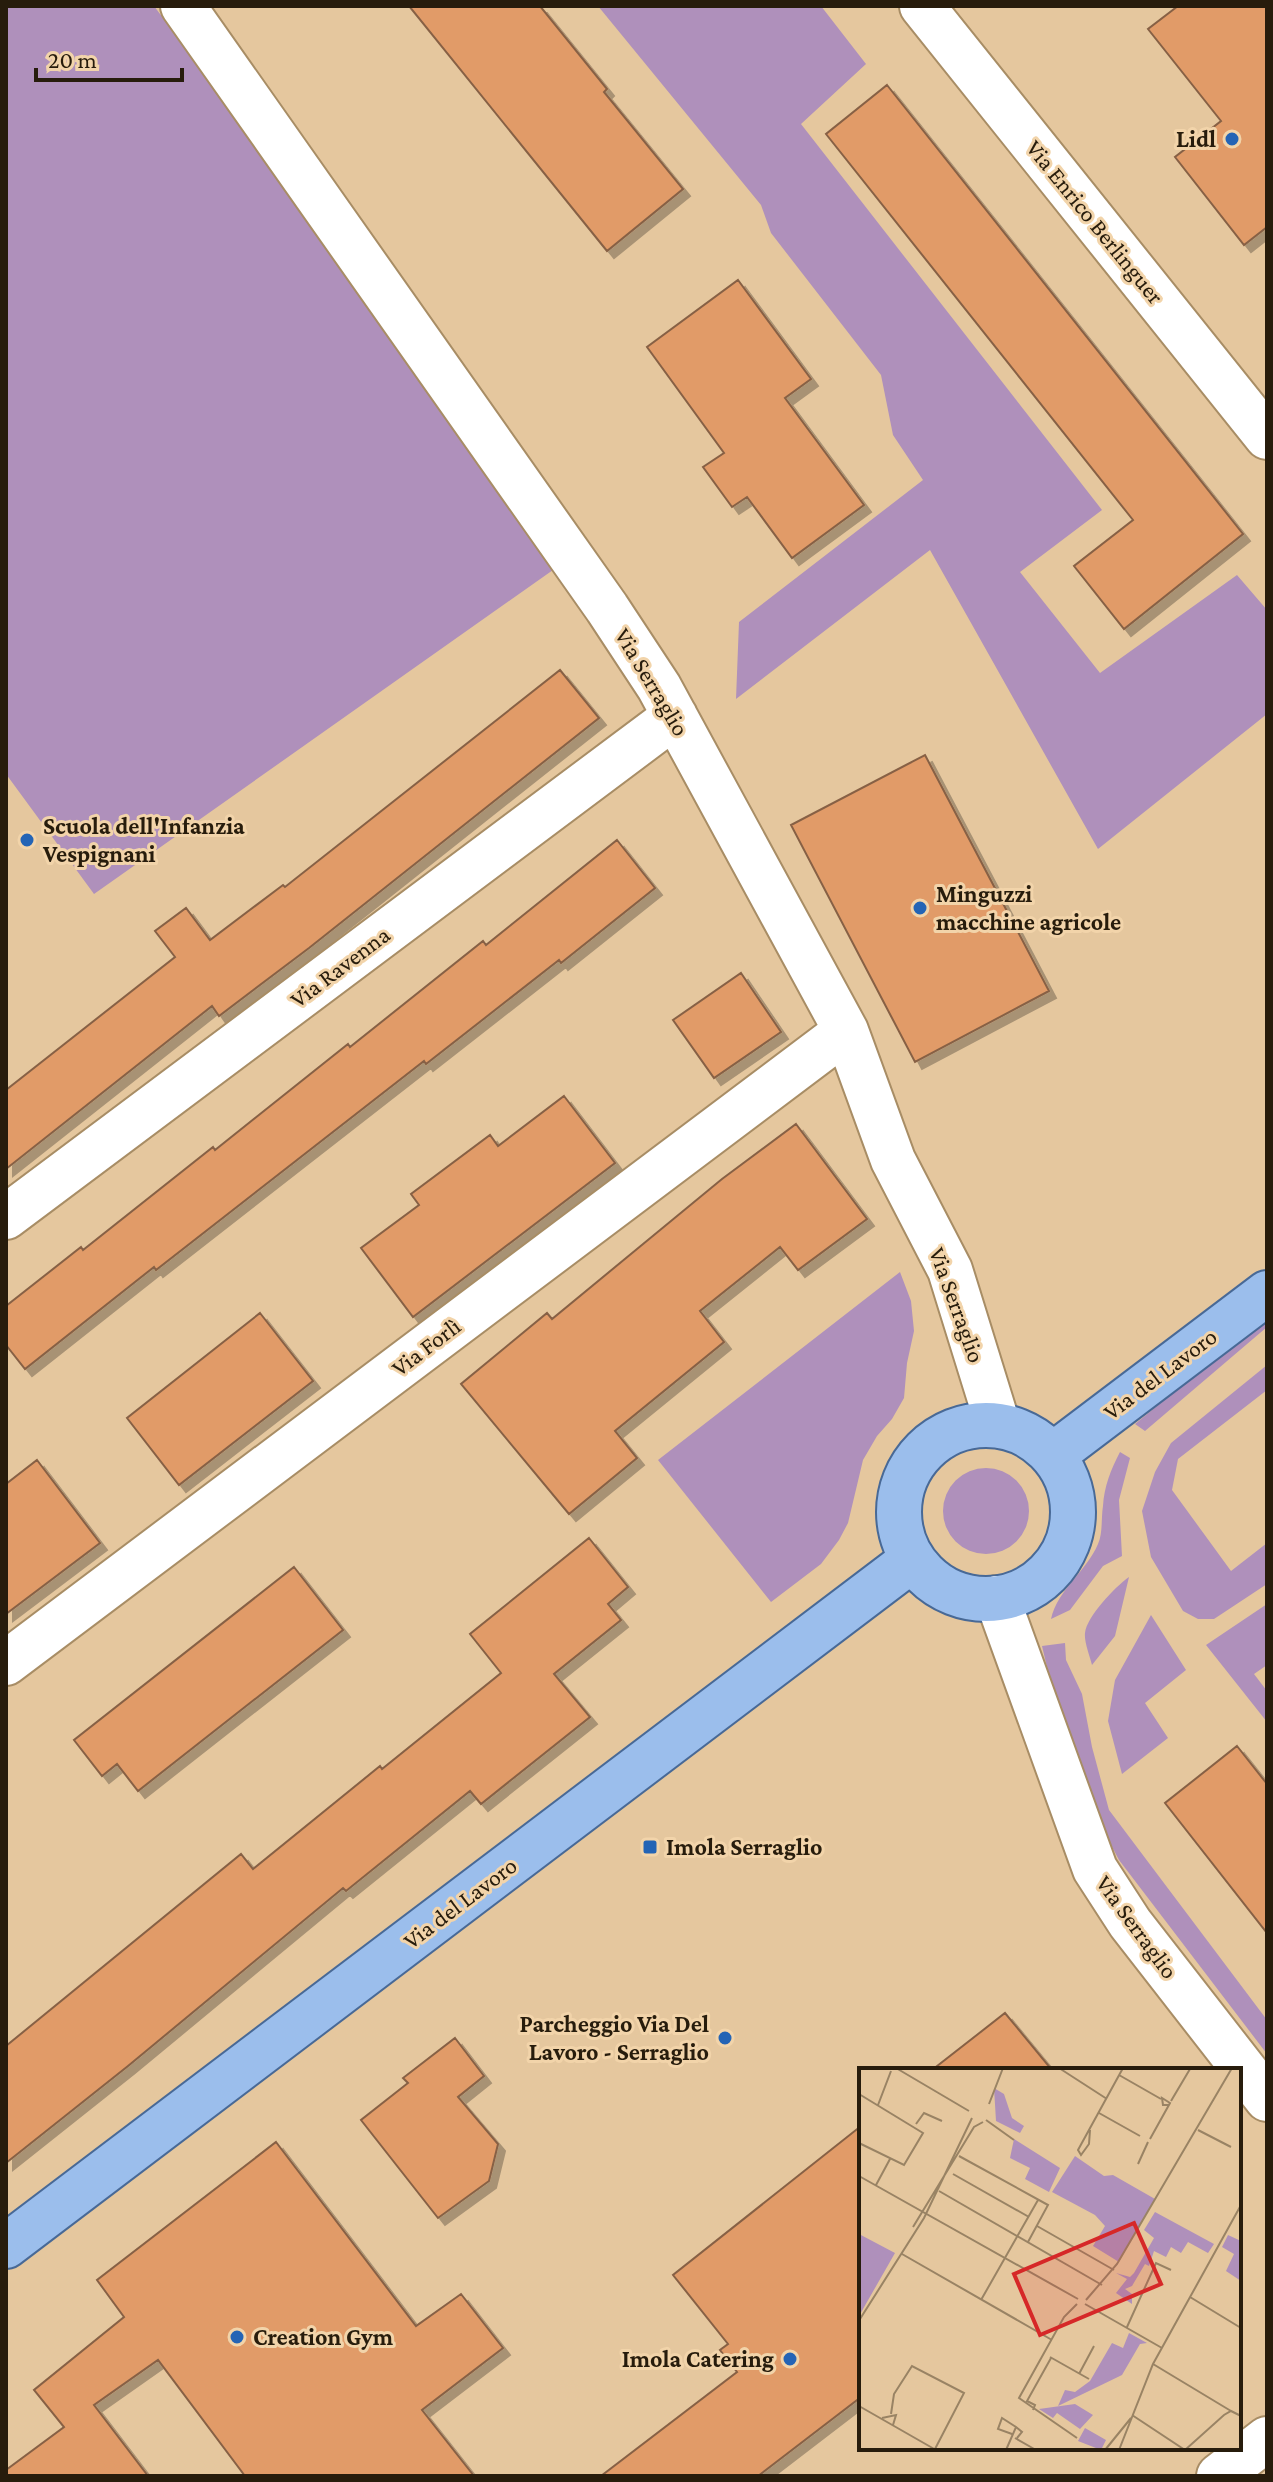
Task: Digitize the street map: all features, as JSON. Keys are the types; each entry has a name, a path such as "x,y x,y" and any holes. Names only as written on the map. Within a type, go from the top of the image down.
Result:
{"main road":[{"name":"Via del Lavoro","path":"1053,1455 1267,1293"},
{"path":"973,1425 998,1425 1038,1441 1053,1455 1066,1478 1073,1504 1071,1531 1061,1555 1045,1576 1022,1591 997,1598 973,1598 949,1591 929,1578 913,1559 902,1537 899,1512 902,1488 913,1465 929,1446 949,1432 973,1425"},
{"name":"Via del Lavoro","path":"6,2246 913,1559"}],"street":[{"name":"Via Serraglio","path":"183,6 607,608 659,687 846,1031 893,1160 950,1270 998,1425"},
{"name":"Via Enrico Berlinguer","path":"922,6 1267,437"},
{"name":"Via Ravenna","path":"6,1217 675,716"},
{"name":"Via Forlì","path":"6,1663 846,1031"},
{"name":"Via Serraglio","path":"997,1598 1095,1869 1130,1923 1267,2099"},
{"path":"1219,2476 1267,2439"}],"shaded area":[{"path":"6,6 154,6 570,558 94,894 6,774"},
{"path":"598,6 821,6 866,64 801,124 1102,510 1020,572 1100,673 1237,575 1267,610 1267,714 1098,849 930,550 736,699 739,622 923,480 893,435 881,375 771,233 761,205"},
{"path":"900,1272 911,1301 914,1331 904,1398 863,1460 848,1523 839,1540 821,1564 771,1602 658,1460"},
{"path":"1267,1316 1267,1327 1145,1431 1135,1424"},
{"path":"1267,1365 1267,1390 1178,1459 1172,1490 1231,1571 1267,1543 1267,1584 1214,1619 1198,1619 1183,1611 1151,1557 1142,1511 1155,1472 1171,1443"},
{"path":"1120,1452 1130,1458 1119,1500 1122,1556 1103,1566 1070,1610 1051,1619 1066,1589 1098,1544 1106,1485"},
{"path":"986,1468 1010,1475 1022,1487 1029,1511 1022,1535 1010,1547 986,1554 962,1547 950,1535 943,1511 950,1487 962,1475"},
{"path":"1129,1577 1115,1636 1092,1665 1085,1641 1087,1626 1102,1602"},
{"path":"1267,1604 1267,1665 1254,1674 1267,1691 1267,1722 1206,1645"},
{"path":"1151,1615 1186,1670 1145,1703 1168,1738 1122,1774 1108,1721 1115,1680"},
{"path":"1065,1643 1066,1660 1082,1694 1109,1810 1267,2020 1267,2054 1119,1860 1099,1822 1058,1714 1042,1646"}],"building":[{"path":"409,6 540,6 607,89 604,92 683,189 607,251"},
{"name":"Lidl","path":"1178,6 1267,6 1267,227 1244,245 1175,157 1221,121 1148,29"},
{"path":"887,85 1243,534 1124,629 1074,566 1133,520 826,134"},
{"path":"738,280 811,379 785,398 864,505 792,558 747,497 732,507 703,467 724,453 647,347"},
{"path":"560,670 599,718 309,948 219,1016 212,1006 6,1169 6,1090 175,957 155,931 186,908 210,940 283,885 285,887"},
{"name":"Minguzzi macchine agricole","path":"925,755 1049,991 915,1062 791,825"},
{"path":"617,840 655,888 561,963 559,960 426,1064 424,1061 156,1270 154,1267 25,1369 6,1345 6,1306 81,1247 83,1250 213,1147 215,1150 348,1044 350,1047 483,941 486,945"},
{"path":"741,973 781,1032 714,1078 673,1020"},
{"path":"564,1096 615,1163 413,1317 361,1248 419,1205 411,1194 490,1135 498,1146"},
{"path":"796,1124 867,1219 798,1270 780,1247 700,1311 724,1342 615,1431 637,1458 569,1514 461,1384 547,1313 552,1319 722,1179"},
{"path":"260,1313 313,1381 179,1485 127,1418"},
{"path":"37,1460 100,1543 6,1614 6,1484"},
{"path":"589,1538 628,1587 608,1604 621,1620 554,1674 590,1717 481,1804 470,1791 346,1891 343,1888 6,2163 6,2046 241,1854 253,1869 501,1673 470,1634"},
{"path":"294,1567 343,1630 138,1791 117,1764 102,1776 74,1740"},
{"path":"1237,1746 1267,1784 1267,1933 1165,1803"},
{"path":"1005,2013 1050,2068 935,2068"},
{"path":"455,2038 484,2076 458,2097 498,2144 489,2181 438,2218 361,2120 408,2083 403,2078"},
{"path":"859,2128 859,2399 758,2476 601,2476 737,2372 720,2350 728,2344 673,2275"},
{"path":"276,2142 416,2326 461,2294 503,2348 422,2410 474,2476 245,2476 158,2360 94,2405 148,2476 6,2476 6,2470 64,2427 34,2390 124,2317 97,2280"}],"place":[{"name":"Lidl","path":"1232,139"},
{"name":"Scuola dell'Infanzia Vespignani","path":"27,840"},
{"name":"Minguzzi macchine agricole","path":"920,908"},
{"name":"Imola Serraglio","path":"650,1847"},
{"name":"Parcheggio Via Del Lavoro - Serraglio","path":"725,2038"},
{"name":"Creation Gym","path":"237,2337"},
{"name":"Imola Catering","path":"790,2359"}]}
